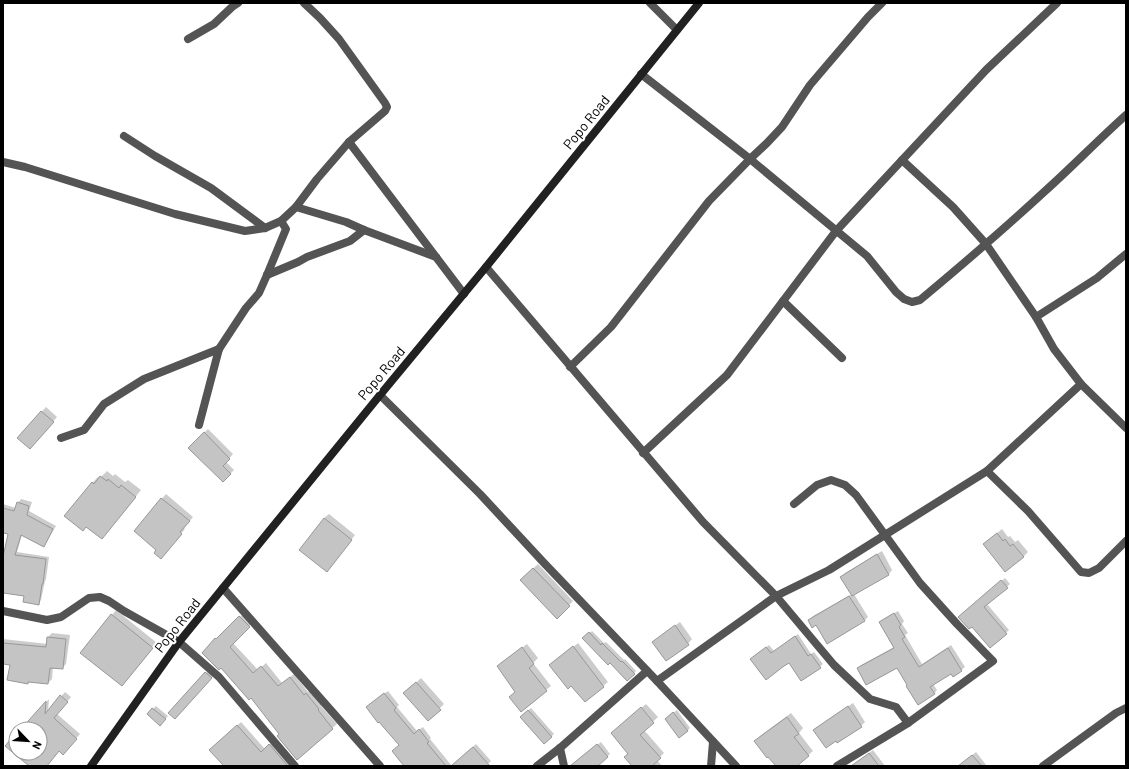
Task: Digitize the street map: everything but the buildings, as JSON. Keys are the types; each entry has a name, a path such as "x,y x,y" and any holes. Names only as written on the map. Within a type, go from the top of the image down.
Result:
{"main road":[{"name":"Popo Road","path":"91,766 179,642 486,267 699,3"}],"street":[{"path":"188,39 214,24 238,3"},
{"path":"3,162 32,169 175,214 245,231 265,228 281,221 296,207 317,179 349,142 385,112 387,107 339,39 304,3"},
{"path":"650,3 677,30"},
{"path":"570,367 611,327 709,201 782,127 810,85 868,17 882,3"},
{"path":"643,453 727,375 836,231 986,70 1057,3"},
{"path":"641,74 750,159 867,256 896,292 904,299 912,302 920,300 986,244 1126,115"},
{"path":"124,136 155,156 211,188 265,228"},
{"path":"349,142 464,294"},
{"path":"902,160 953,207 986,244 1036,316 1054,349 1081,384 1126,428"},
{"path":"296,207 346,222 436,257"},
{"path":"199,425 219,349 246,308 259,292 267,276 286,229 281,221"},
{"path":"267,276 307,257 350,240 364,230"},
{"path":"1036,316 1097,278 1126,254"},
{"path":"486,267 703,522 776,596 834,665 870,699 896,707 908,723"},
{"path":"783,301 842,358"},
{"path":"61,438 84,430 104,404 144,380 219,349"},
{"path":"657,681 776,596 829,570 987,471 1081,384"},
{"path":"380,395 480,494 736,766"},
{"path":"987,471 1028,512 1081,572 1089,573 1099,568 1126,541"},
{"path":"794,504 817,485 831,480 845,485 856,495 920,582 957,624 993,661 908,723 838,766"},
{"path":"223,588 380,766"},
{"path":"3,611 47,620 61,617 89,598 100,597 109,601 179,642 219,677 295,766"},
{"path":"537,766 560,748 647,671"},
{"path":"1043,766 1116,713 1126,708"},
{"path":"711,766 713,742"},
{"path":"560,748 564,766"}]}
